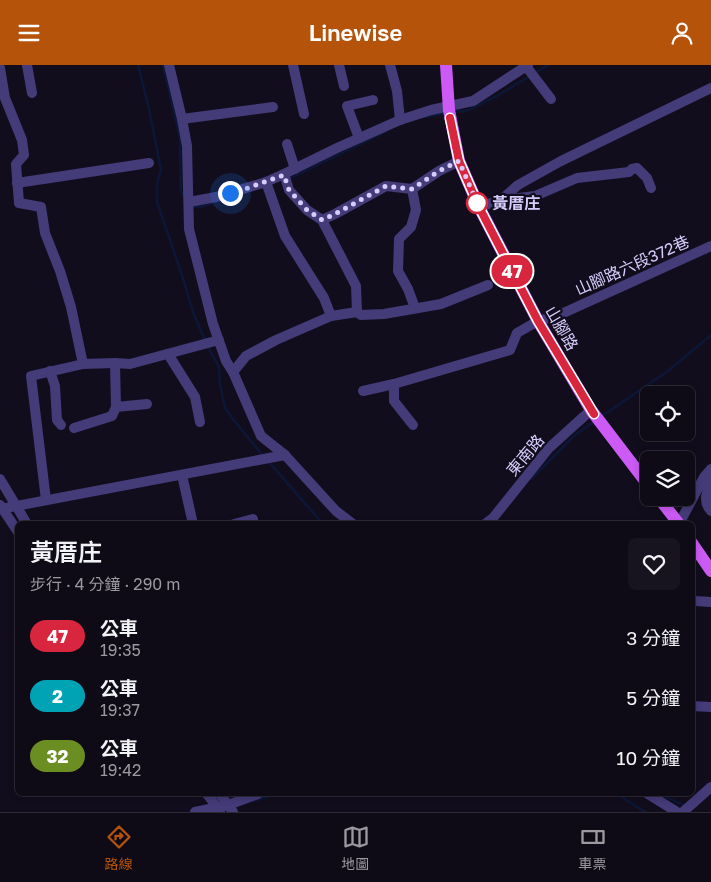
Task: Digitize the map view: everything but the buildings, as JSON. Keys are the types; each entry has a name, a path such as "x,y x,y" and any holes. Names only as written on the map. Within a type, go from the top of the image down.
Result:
{"main road":[{"name":"山腳路","path":"446,65 450,112 459,161 479,207 538,321 592,412 640,475"},
{"path":"665,506 677,521"},
{"path":"695,547 711,571"}],"street":[{"path":"27,65 32,93"},
{"path":"169,65 182,119 186,146 190,229 213,324 226,361 233,372 261,436 285,455 336,511 349,521"},
{"path":"293,65 304,114"},
{"path":"339,65 344,86"},
{"path":"390,65 397,91 400,120"},
{"path":"189,206 284,175 400,120 431,110 450,112 473,101 526,65 551,99"},
{"path":"0,68 5,98 22,140 24,155 16,164 19,203 41,207 45,233 60,271 71,307 83,364"},
{"path":"501,200 518,185 562,161 711,88"},
{"path":"359,138 347,106 373,100"},
{"path":"182,119 273,107"},
{"path":"288,144 295,169"},
{"path":"322,220 386,186 412,189 439,171 459,161"},
{"path":"17,183 149,163"},
{"path":"479,207 501,200 536,196 577,178 628,172 637,168 647,178 651,188"},
{"path":"284,175 289,190 307,210 322,220 356,286 358,312"},
{"path":"266,182 285,236 324,298 331,316"},
{"path":"412,189 416,211 410,227 398,239 398,271 408,289 415,308"},
{"name":"山腳路六段372巷","path":"394,384 510,351 517,333 538,321 559,315 711,246"},
{"path":"233,372 246,356 276,339 331,316 358,312 361,315 384,315 441,304 488,285"},
{"path":"46,500 31,376 83,364 130,364 219,340"},
{"path":"168,354 195,397 200,421"},
{"path":"74,428 112,416 116,407 115,363"},
{"path":"50,371 55,385 58,420 61,425"},
{"path":"363,391 394,384 394,401 413,425"},
{"path":"116,407 147,404"},
{"name":"東南路","path":"489,521 549,448 592,412"},
{"path":"15,528 1,508 285,455"},
{"path":"681,521 704,477 711,469"},
{"path":"182,475 192,521"},
{"path":"0,479 24,521"},
{"path":"711,481 705,500 707,507 711,511"},
{"path":"245,521 253,519"},
{"path":"695,601 711,601"},
{"path":"695,706 711,707"},
{"path":"683,812 711,787"},
{"path":"209,796 225,809"},
{"path":"221,796 225,809"},
{"path":"195,812 225,809 254,796"},
{"path":"651,796 677,812"}],"waterway":[{"path":"138,65 161,170 157,184 157,202 194,315 205,340"},
{"path":"163,65 180,138 181,191 185,198"},
{"path":"535,73 548,65"},
{"path":"454,112 469,110 530,76"},
{"path":"425,117 446,113"},
{"path":"289,179 387,131"},
{"path":"191,206 200,207 217,202"},
{"path":"602,416 668,371 711,335"},
{"path":"208,347 219,367 225,408 264,457"},
{"path":"531,479 575,435 595,421"},
{"path":"268,461 320,521"},
{"path":"253,801 271,796"},
{"path":"620,796 645,812"},
{"path":"665,796 685,806"}],"bus line":[{"name":"47","path":"450,118 459,161 479,207 538,321 594,414"}],"place":[{"name":"黃厝庄","path":"477,203"}],"route":[{"path":"230,193 284,175 289,190 307,210 322,220 386,186 412,189 439,171 459,161 479,207 477,203"}]}
